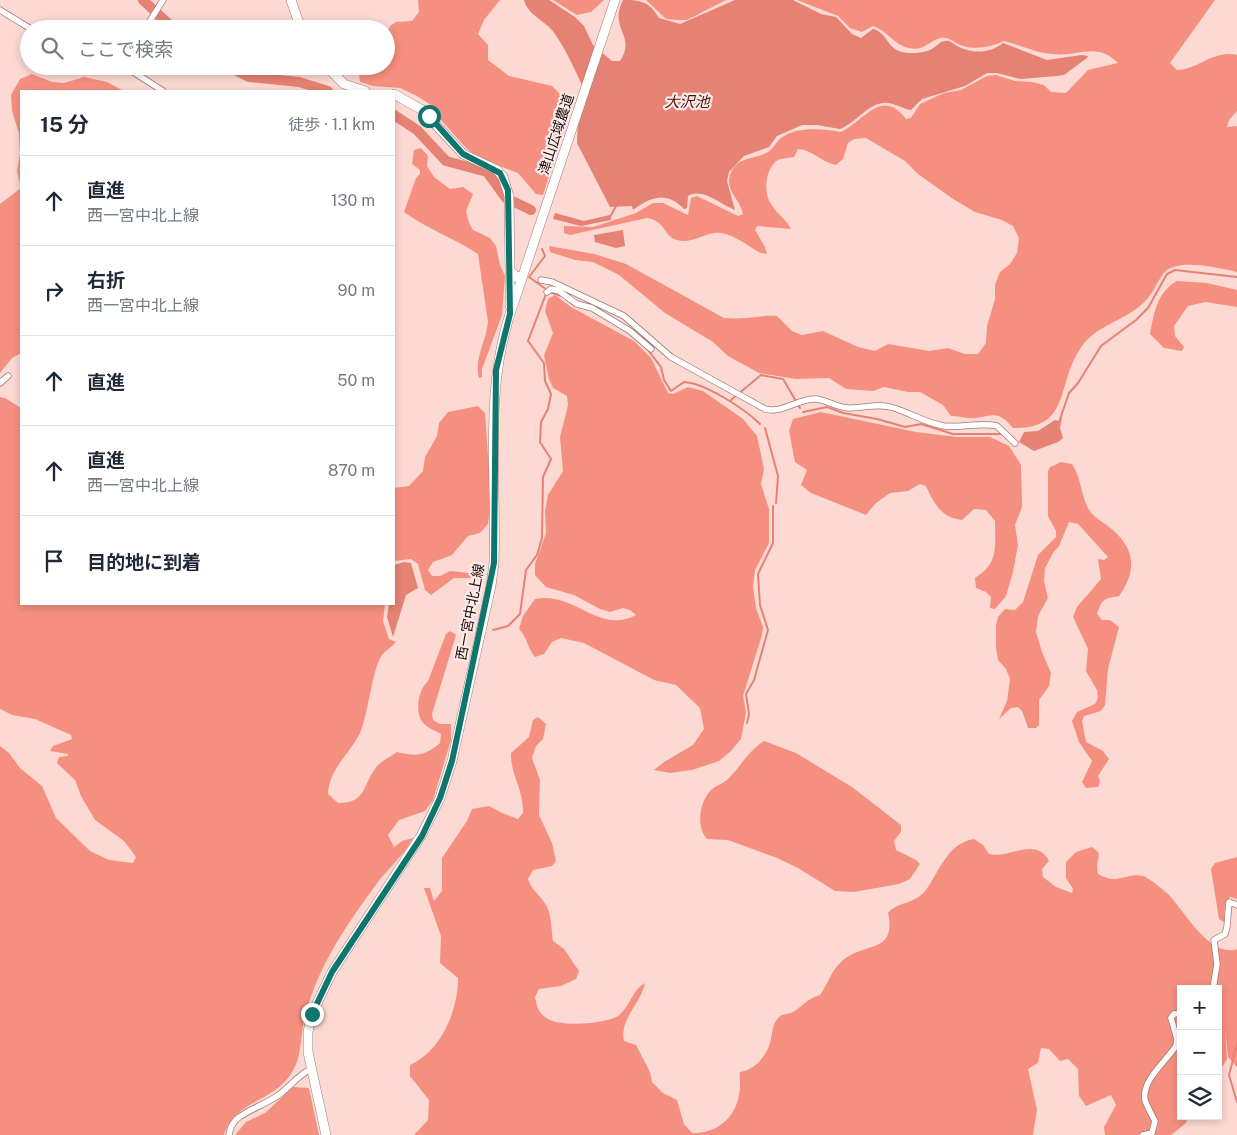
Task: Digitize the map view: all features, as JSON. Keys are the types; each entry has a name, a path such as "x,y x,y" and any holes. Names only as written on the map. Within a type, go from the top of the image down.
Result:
{"main road":[{"path":"291,0 297,20"},
{"name":"津山広域農道","path":"523,276 615,0"},
{"path":"334,75 351,90"},
{"path":"395,95 422,110 463,154 500,173 506,182 510,314"},
{"path":"510,270 516,276 523,276"},
{"name":"西一宮中北上線","path":"326,1135 311,1069 308,1032 312,1014 319,995 422,836 447,782 491,586 495,540 496,370 510,314 523,276"}],"street":[{"path":"151,20 163,0"},
{"path":"0,10 20,22"},
{"path":"138,75 161,90"},
{"path":"541,280 552,282 624,316 671,357 742,394 765,409 772,411 807,399 818,399 848,408 893,407 919,420 942,425 998,426 1015,443"},
{"path":"547,292 550,289 559,291 577,304 592,308 630,331 651,349"},
{"path":"0,383 8,376"},
{"path":"1214,985 1217,964 1214,940 1225,934 1228,928 1229,902 1237,905"},
{"path":"1143,1135 1152,1133 1155,1122 1145,1098 1146,1090 1149,1082 1176,1046 1177,1039 1172,1018 1174,1014 1177,1014"},
{"path":"228,1135 234,1122 239,1117 276,1097 302,1074 311,1069"}],"shaded area":[{"path":"418,0 500,0 484,20 478,34 488,45 488,60 509,76 552,86 563,97 567,122 543,195 536,194 518,173 479,158 467,149 440,119 431,105 417,96 400,88 373,86 360,82 359,75 395,75 395,23 412,21 419,12"},
{"path":"553,0 604,0 591,12 577,15"},
{"path":"646,0 726,0 687,20 678,20 666,19"},
{"path":"797,0 1215,0 1170,63 1177,70 1185,69 1221,55 1237,55 1237,111 1229,120 1227,127 1237,126 1237,272 1198,265 1178,266 1169,269 1163,274 1145,302 1134,311 1102,328 1082,346 1074,360 1060,401 1054,412 1045,421 1032,426 1013,428 1004,419 993,415 973,418 951,416 943,405 920,392 908,392 884,387 873,391 846,389 829,378 796,379 759,373 728,356 713,342 665,313 619,275 593,262 575,260 550,252 549,246 594,254 626,264 724,318 777,316 792,331 802,335 823,331 858,347 875,351 888,344 929,351 948,348 965,354 978,354 986,343 987,326 995,299 995,285 1000,272 1010,264 1017,253 1019,238 1013,226 1002,220 975,212 953,199 918,174 905,161 866,138 854,139 848,143 843,159 836,165 798,149 794,157 780,159 774,164 768,175 766,187 768,199 773,208 787,222 791,229 757,226 755,230 767,254 761,253 733,236 721,233 710,234 687,241 677,240 670,236 658,222 647,218 570,235 564,233 564,226 593,227 636,213 653,203 663,203 688,215 691,198 697,196 738,216 743,214 731,190 729,181 733,169 741,161 768,152 781,138 788,134 810,129 841,132 881,106 889,106 897,110 906,119 911,118 920,104 944,93 961,90 987,76 996,75 1015,81 1032,82 1044,85 1051,92 1066,93 1088,70 1118,63 1110,56 1095,51 1062,54 1046,53 1004,41 989,46 973,48 944,38 914,49 899,44 873,26 862,32 850,28 838,16"},
{"path":"34,75 52,82 64,83 84,77 107,82 122,90 20,90 20,154 19,133 12,111 11,95 20,79"},
{"path":"421,148 428,156 427,166 434,177 450,189 463,187 473,194 466,211 469,223 473,230 490,238 496,246 500,265 505,276 502,315 482,369 482,377 479,378 479,357 488,322 478,254 404,212 416,178 420,174 420,170 412,164 414,150"},
{"path":"20,154 20,184 17,171"},
{"path":"20,189 20,354 12,358 0,373 0,204"},
{"path":"1177,281 1207,283 1237,290 1237,307 1205,302 1188,306 1174,326 1175,336 1184,347 1182,351 1164,348 1150,334 1155,311 1161,297"},
{"path":"555,295 571,307 634,341 651,358 668,393 673,394 688,387 703,391 743,419 757,436 764,469 761,484 769,509 769,543 755,570 753,587 756,608 763,627 762,635 743,696 746,712 741,739 719,761 692,770 670,773 654,770 693,745 704,729 700,708 676,685 654,680 584,643 561,638 552,642 544,654 535,657 519,629 523,616 535,599 549,598 562,601 598,617 610,620 622,620 636,615 630,610 623,608 610,612 600,609 574,595 546,587 535,575 535,564 546,533 545,511 548,495 563,471 560,437 568,405 567,396 553,388 544,355 553,333 545,311 548,299"},
{"path":"0,397 20,407 20,605 385,605 383,621 389,639 396,642 382,655 379,661 360,733 336,770 329,785 328,794 338,803 354,800 359,797 377,766 397,752 410,755 425,753 440,743 441,734 421,720 418,704 422,689 428,681 446,634 450,631 456,635 432,714 433,720 440,724 451,724 451,740 433,800 425,811 399,820 388,835 394,847 402,841 413,838 405,851 364,900 334,946 311,996 304,1021 299,1055 293,1071 271,1093 243,1109 235,1116 224,1135 0,1135 0,746 9,753 20,768 42,786 56,818 90,851 109,860 133,863 136,857 124,841 95,820 81,796 75,780 57,763 59,757 68,756 68,754 50,751 53,746 72,739 71,735 35,719 12,715 0,709"},
{"path":"478,406 485,413 490,508 488,524 480,533 468,536 452,555 433,562 428,570 432,576 440,576 450,571 478,574 476,578 454,578 431,595 425,590 418,564 411,559 395,561 395,488 409,486 423,471 425,457 437,436 439,423 448,412"},
{"path":"821,412 916,432 957,437 990,437 1009,446 1021,465 1022,507 1015,525 1018,545 1013,572 1006,596 995,609 990,608 991,597 986,592 976,588 975,578 988,566 994,554 995,521 986,510 974,509 962,520 955,519 940,509 932,499 926,486 920,484 908,491 890,493 876,503 866,515 811,493 801,485 807,470 795,462 789,431 793,419"},
{"path":"1061,462 1072,464 1078,475 1089,511 1124,541 1131,558 1129,576 1119,596 1104,600 1097,614 1102,620 1110,620 1119,627 1108,669 1105,705 1101,711 1084,716 1082,721 1086,742 1103,751 1109,759 1098,776 1100,782 1098,787 1086,788 1082,782 1092,761 1079,742 1072,721 1077,712 1095,704 1098,698 1097,690 1086,671 1088,649 1073,617 1077,607 1101,579 1098,559 1104,560 1108,557 1078,524 1069,522 1059,546 1045,568 1044,581 1048,598 1038,616 1036,632 1051,673 1049,686 1039,700 1039,725 1036,728 1028,728 1022,711 1018,707 1011,708 999,719 1007,701 1010,679 1006,669 998,660 996,625 998,617 1005,609 1015,610 1023,602 1038,555 1056,537 1056,531 1048,516 1048,471 1050,467"},
{"path":"538,717 546,724 543,739 536,746 532,758 540,780 539,815 552,843 556,861 552,866 533,870 528,879 531,886 547,906 551,920 553,941 564,949 579,971 576,979 561,986 539,989 535,997 538,1007 542,1015 548,1019 562,1023 583,1024 604,1021 618,1016 637,990 645,983 643,991 627,1019 623,1033 624,1041 636,1045 650,1072 652,1082 663,1093 677,1100 684,1124 692,1133 700,1133 716,1128 728,1118 737,1104 740,1090 740,1072 755,1066 762,1058 768,1048 775,1023 779,1017 793,1012 809,1000 820,995 841,962 859,951 883,941 888,935 888,913 896,906 921,895 951,852 965,842 974,839 983,845 989,854 1005,854 1029,849 1037,850 1049,861 1042,869 1043,877 1056,887 1072,893 1073,889 1066,878 1066,862 1076,852 1092,847 1099,853 1098,874 1111,879 1135,875 1146,877 1168,894 1207,940 1217,947 1227,950 1237,949 1237,1067 1228,1057 1225,1029 1227,1059 1222,1067 1222,985 1177,985 1177,1120 1187,1120 1186,1123 1171,1135 1105,1135 1104,1127 1116,1105 1111,1095 1086,1106 1079,1096 1078,1069 1068,1059 1060,1061 1049,1049 1041,1048 1038,1063 1028,1069 1037,1110 1033,1135 414,1135 428,1120 429,1100 410,1076 410,1065 421,1059 431,1050 446,1029 455,1004 458,978 440,963 441,936 424,888 430,888 434,901 442,891 442,858 467,821 472,809 489,806 518,819 523,813 523,805 511,761 511,753 529,737 533,720"},
{"path":"764,741 796,753 852,787 901,825 901,832 894,841 896,850 920,864 910,879 899,884 854,892 835,891 798,868 777,858 728,840 707,839 701,828 700,814 707,795 713,788 728,779 750,753"},
{"path":"1237,857 1237,899 1230,897 1225,904 1224,922 1219,919 1211,869 1215,863"},
{"path":"293,1087 309,1088 319,1135 235,1135 246,1122 265,1113"}],"water":[{"name":"大沢池","path":"524,0 549,0 575,17 584,26 593,45 612,61 620,61 626,45 619,18 619,10 623,0 644,3 652,8 659,18 680,24 735,0 793,0 821,14 836,17 852,34 861,38 873,29 878,31 893,48 902,52 925,51 947,41 970,51 987,51 1003,43 1047,60 1082,55 1088,56 1064,75 1020,79 997,73 987,73 965,86 922,99 911,110 888,103 881,103 875,105 840,129 817,125 802,125 777,136 769,147 744,156 729,172 727,181 735,210 706,195 694,194 688,196 687,208 684,209 678,203 665,198 659,198 646,201 633,210 632,206 610,207 577,143 578,120 586,94 570,59 555,34 528,9"},
{"path":"555,213 584,221 610,215 611,220 581,226 553,219"},
{"path":"623,230 625,246 616,248 595,242 594,235"},
{"path":"1062,417 1060,428 1063,438 1058,442 1034,451 1019,442 1024,432 1038,431 1055,420 1059,421"},
{"path":"404,562 411,563 418,588 406,595 393,637 387,617 389,605 395,605 395,565"}],"waterway":[{"path":"143,0 164,20"},
{"path":"245,75 299,82 325,90"},
{"path":"395,116 417,130 446,161 487,172 506,198 531,210"},
{"path":"610,217 616,206"},
{"path":"542,249 545,256 529,277 550,292 561,296"},
{"path":"1059,422 1069,393 1078,383 1101,346 1136,320 1148,308 1167,274 1175,270 1237,277"},
{"path":"493,630 508,626 520,614 526,570 537,555 542,538 543,477 551,459 540,442 541,422 548,409 551,394 545,381 544,363 528,341 546,294"},
{"path":"567,300 575,306"},
{"path":"596,313 609,321"},
{"path":"648,350 661,367 664,380 671,391 684,382 693,383 735,404 760,424"},
{"path":"731,400 761,375 783,379 800,408"},
{"path":"803,412 827,407 843,413 877,419 905,427 921,424 953,434 1003,434"},
{"path":"765,428 778,476 776,503"},
{"path":"747,723 749,714 746,694 754,680 768,630 760,605 758,574 773,543 773,506"},
{"path":"1237,1044 1229,1075 1237,1102"}],"route":[{"path":"312,1014 319,995 332,972 422,836 447,782 491,586 494,563 496,370 510,314 508,190 506,182 500,173 492,167 463,154 429,116"}]}
